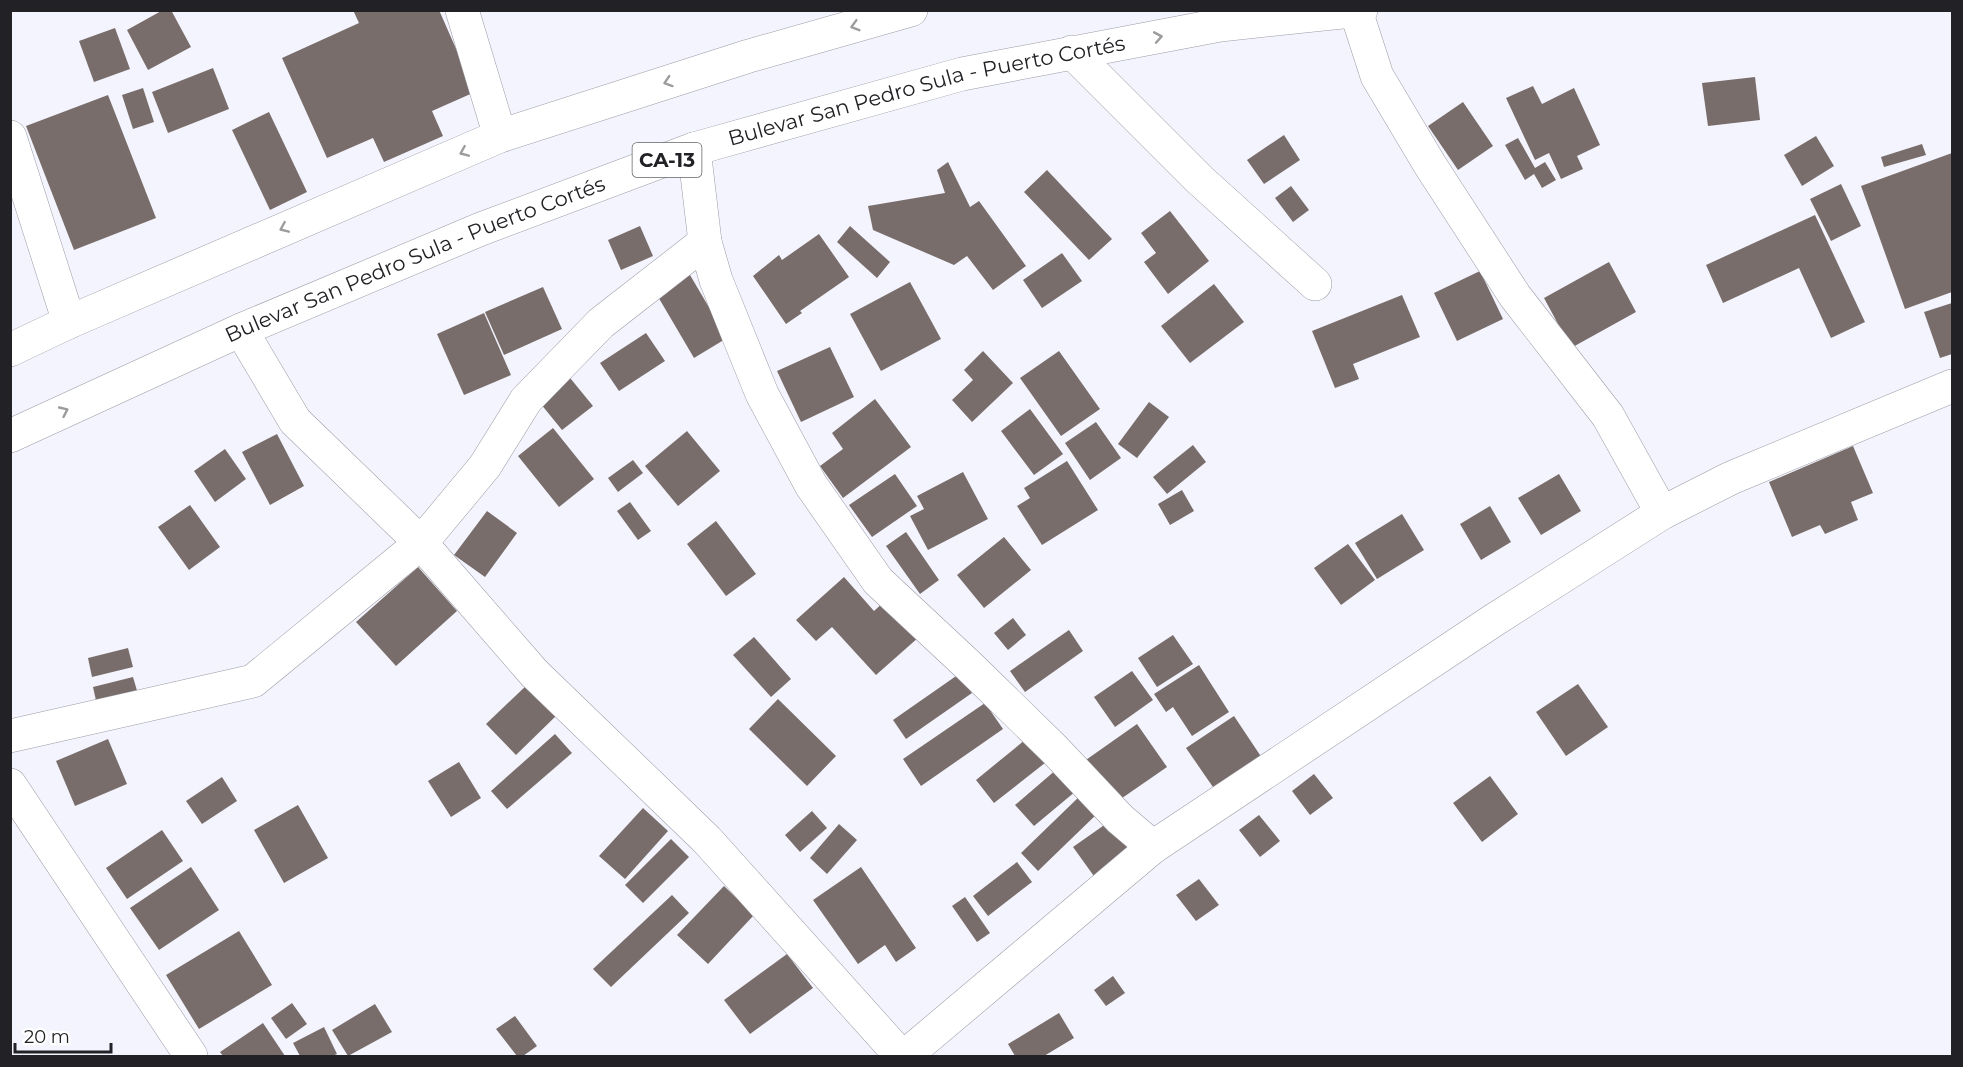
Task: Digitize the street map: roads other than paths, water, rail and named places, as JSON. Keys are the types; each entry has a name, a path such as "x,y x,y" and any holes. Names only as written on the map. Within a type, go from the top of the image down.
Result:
{"main road":[{"path":"462,10 500,136"},
{"path":"10,350 69,322 500,136 749,56 911,10"},
{"name":"Bulevar San Pedro Sula - Puerto Cortés","path":"10,436 241,330 481,229 694,149 962,74 1220,25 1361,10"},
{"path":"1356,11 1377,76 1430,165 1515,296 1608,416 1662,513"},
{"path":"1072,52 1200,180 1315,284"},
{"path":"10,137 69,322"},
{"path":"694,149 705,242 716,280 762,394 811,485 878,581 1054,749 1120,819 1153,846"},
{"path":"10,736 253,681 421,543 485,466 526,400 601,323 705,242"},
{"path":"241,330 296,421 421,543 534,673 707,840 903,1056 1153,846 1494,620 1662,513 1731,478 1953,386"},
{"path":"10,785 191,1056"}]}
